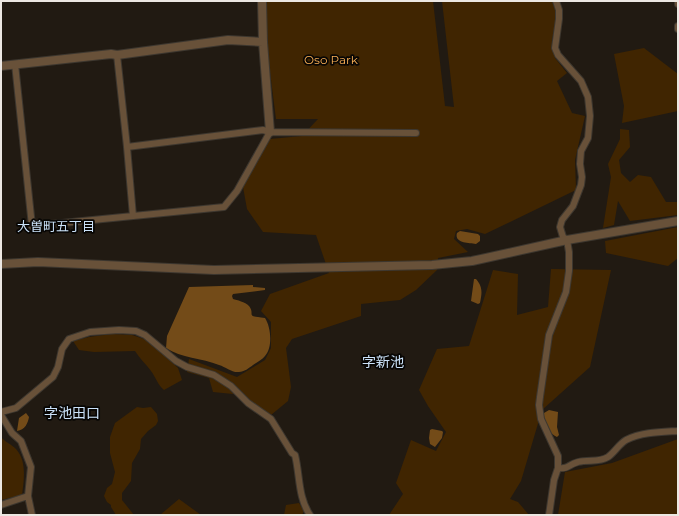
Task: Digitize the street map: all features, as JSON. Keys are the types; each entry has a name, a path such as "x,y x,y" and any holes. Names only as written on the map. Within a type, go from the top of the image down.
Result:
{"street":[{"path":"15,64 32,226 224,207 237,191 270,132 262,1"},
{"path":"549,515 554,480 558,468 558,456 541,419 539,405 549,335 566,292 569,252 567,240 563,237 560,227 562,220 573,206 581,185 581,151 588,138 590,116 588,97 582,82 558,55 555,48 559,19 559,10 556,1"},
{"path":"1,66 111,54 117,55 228,40 264,42"},
{"path":"117,55 133,216"},
{"path":"127,147 262,130 270,132 416,133"},
{"path":"1,264 38,262 214,270 408,266 472,260 567,240 678,221"},
{"path":"1,412 16,408 53,377 58,367 62,349 69,339 90,332 104,330 119,330 140,333 145,335 176,361 187,367 208,372 219,378 231,386 248,403 271,419 295,455 302,497 310,515"},
{"path":"1,415 12,433 21,441 31,467 28,496 32,515"},
{"path":"558,468 566,468 577,462 603,459 610,456 624,441 637,436 655,432 678,431"},
{"path":"1,505 28,496"}],"green space":[{"name":"Oso Park","path":"261,1 433,1 445,106 454,107 442,1 552,1 557,15 552,40 555,58 567,73 557,81 572,113 585,116 575,160 576,190 485,234 467,229 456,231 454,239 468,252 438,258 437,270 416,290 400,300 361,304 361,316 292,339 286,348 291,387 288,401 271,415 255,406 243,395 213,392 209,378 187,372 189,359 237,377 265,360 271,348 271,322 261,311 270,294 329,273 316,235 263,232 247,209 243,187 270,139 302,136 318,119 276,119"},
{"path":"644,48 678,74 678,111 622,123 624,106 614,54"},
{"path":"620,129 629,130 630,147 619,160 621,173 630,182 638,175 651,177 666,202 678,202 678,215 630,221 618,201 614,225 603,228 611,177 608,164 620,139"},
{"path":"678,227 678,258 668,266 606,253 605,241"},
{"path":"551,269 611,270 590,367 542,410 521,481 510,499 518,502 529,515 389,515 403,494 396,483 411,440 436,451 446,432 419,390 437,349 469,346 493,270 518,274 517,315 548,307"},
{"path":"112,334 132,335 144,339 158,349 178,368 182,380 164,390 135,351 94,352 79,350 73,341"},
{"path":"137,407 151,407 157,414 158,421 156,425 141,439 140,449 132,463 131,481 122,493 122,500 134,515 116,515 104,496 107,488 112,484 115,472 110,453 110,437 115,423"},
{"path":"1,437 16,449 22,459 24,477 22,495 1,500"},
{"path":"678,439 678,515 558,515 565,472 612,463"},
{"path":"179,499 201,515 160,515"},
{"path":"299,503 304,511 302,515 284,515 286,505"}],"shaded area":[{"path":"460,231 478,234 480,236 480,241 476,244 460,241 457,233"},
{"path":"474,279 476,279 480,285 481,290 480,303 478,304 471,301"},
{"path":"253,285 253,287 265,288 265,290 233,294 232,296 233,299 243,302 249,306 253,316 265,318 269,326 269,348 268,352 261,360 245,371 236,372 222,366 178,354 166,348 167,336 189,287"},
{"path":"549,410 558,412 557,427 559,435 557,437 551,433 544,420 544,413"},
{"path":"26,413 29,417 27,424 24,428 17,431 19,418"},
{"path":"432,429 443,432 442,438 435,447 430,444 429,438 430,430"}],"district":[{"name":"大曽町五丁目","path":"56,226"},
{"name":"字新池","path":"383,362"},
{"name":"字池田口","path":"72,413"}]}
